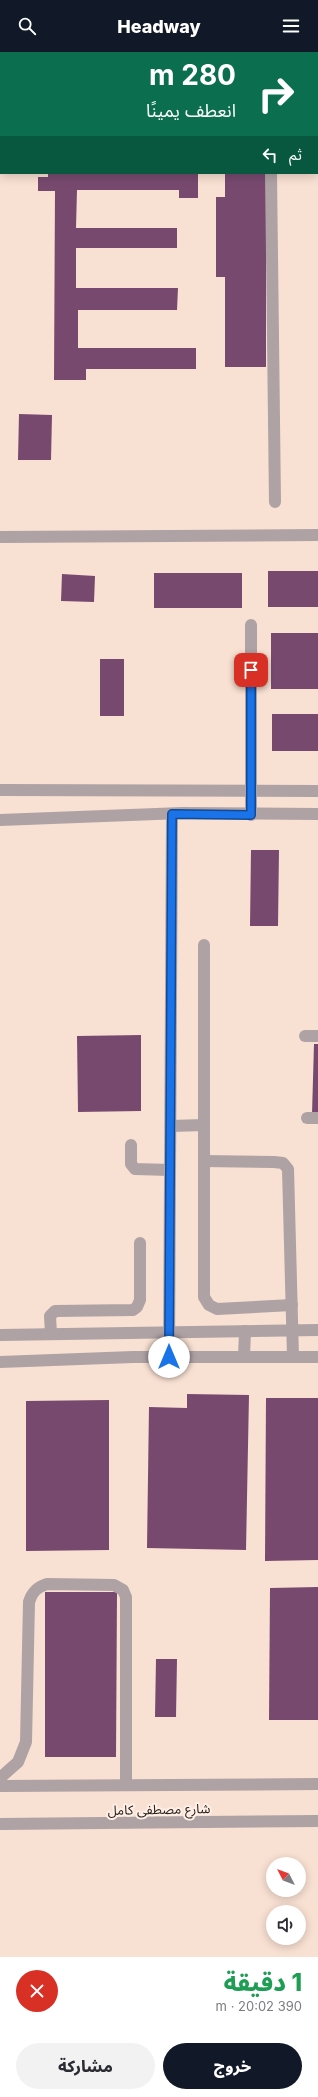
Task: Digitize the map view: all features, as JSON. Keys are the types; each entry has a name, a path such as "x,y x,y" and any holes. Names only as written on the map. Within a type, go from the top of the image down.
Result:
{"street":[{"path":"272,174 275,502"},
{"path":"0,537 318,535"},
{"path":"251,626 251,815"},
{"path":"0,790 318,791"},
{"path":"0,820 172,814 318,814"},
{"path":"169,1357 172,814"},
{"path":"204,945 204,1297 206,1301 217,1309 292,1305"},
{"path":"305,1036 318,1036"},
{"path":"170,1126 204,1125"},
{"path":"131,1145 131,1164 135,1169 170,1170"},
{"path":"204,1161 274,1162 283,1163 288,1169 293,1357"},
{"path":"51,1334 50,1316 55,1311 133,1310 137,1307 140,1300 140,1243"},
{"path":"0,1335 318,1330"},
{"path":"244,1331 244,1357"},
{"path":"0,1362 169,1357 318,1357"},
{"path":"0,1778 18,1762 26,1742 29,1602 31,1596 40,1586 47,1584 114,1585 123,1590 126,1597 126,1785"},
{"name":"شارع مصطفى كامل","path":"0,1786 318,1784"},
{"name":"شارع مصطفى كامل","path":"0,1824 318,1821"}],"building":[{"path":"48,174 198,174 198,198 179,198 179,190 77,190 76,228 177,228 177,248 76,248 76,288 178,288 177,310 78,310 78,348 196,348 196,369 86,369 86,380 54,380 55,191 38,191 38,177 48,177"},
{"path":"225,174 266,174 266,367 225,367 225,277 216,277 216,197 225,197"},
{"path":"19,414 52,415 51,460 18,460"},
{"path":"268,571 318,571 318,607 268,607"},
{"path":"154,573 242,573 242,608 154,608"},
{"path":"62,574 95,576 94,602 61,601"},
{"path":"271,633 318,633 318,689 271,689"},
{"path":"100,659 124,659 124,716 100,716"},
{"path":"272,714 318,714 318,751 272,751"},
{"path":"251,850 279,850 278,926 250,926"},
{"path":"141,1035 141,1111 78,1112 77,1036"},
{"path":"314,1044 318,1044 318,1114 312,1114"},
{"path":"187,1394 249,1395 246,1550 147,1548 149,1407 187,1408"},
{"path":"266,1398 318,1398 318,1560 265,1561"},
{"path":"109,1400 109,1550 26,1551 26,1401"},
{"path":"318,1587 318,1720 269,1720 270,1588"},
{"path":"45,1592 117,1592 116,1757 45,1757"},
{"path":"156,1659 177,1659 176,1717 155,1717"}],"route":[{"path":"169,1357 172,814 251,815 251,670"}]}
